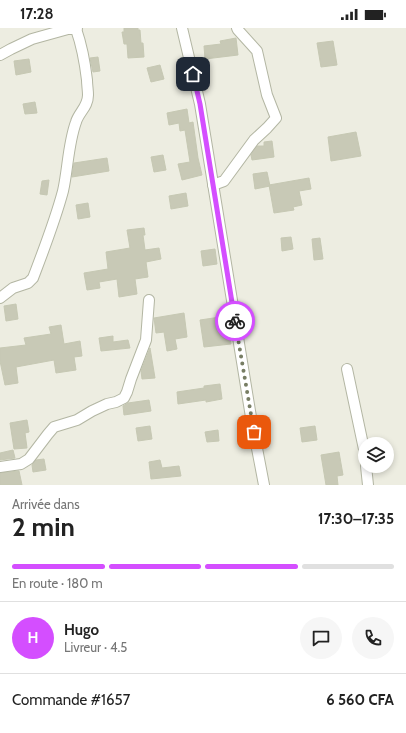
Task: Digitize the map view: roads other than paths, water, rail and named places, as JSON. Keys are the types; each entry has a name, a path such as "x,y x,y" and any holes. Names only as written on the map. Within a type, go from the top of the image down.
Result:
{"street":[{"path":"182,28 200,104 247,394 263,481 274,485"},
{"path":"213,185 224,181 254,140 268,128 276,118 266,95 257,52 237,28"},
{"path":"0,55 32,39 68,29 76,29 86,72 88,96 86,106 76,121 63,191 56,216 33,278 28,283 13,288 0,298"},
{"path":"0,467 22,464 29,460 54,427 77,420 92,411 124,398 128,392 131,379 146,340 149,300"},
{"path":"347,369 361,437"},
{"path":"367,473 368,485"}]}
